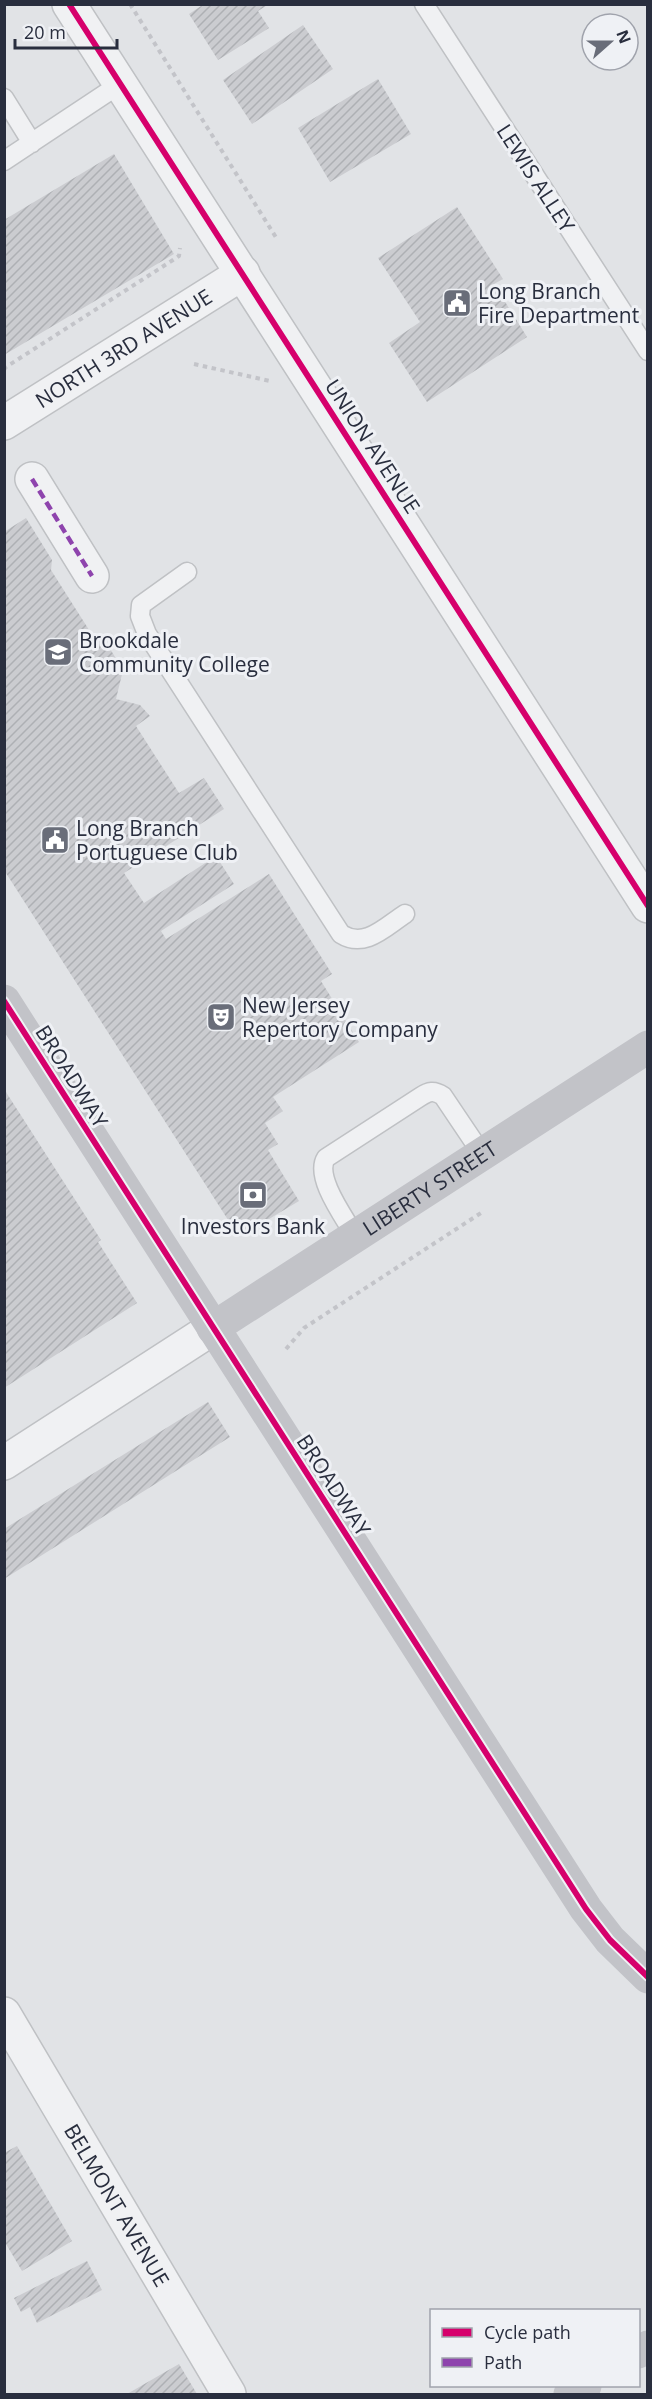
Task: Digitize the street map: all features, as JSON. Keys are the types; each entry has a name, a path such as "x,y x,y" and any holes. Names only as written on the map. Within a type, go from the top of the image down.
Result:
{"street":[{"name":"UNION AVENUE","path":"69,4 648,906"},
{"name":"NORTH 3RD AVENUE","path":"4,423 243,273"},
{"path":"32,479 92,576"},
{"name":"BROADWAY","path":"4,1001 586,1909 610,1940 648,1977"},
{"name":"LIBERTY STREET","path":"213,1329 648,1047"},
{"path":"4,1463 213,1329"},
{"name":"BELMONT AVENUE","path":"4,2014 229,2394"}],"lane":[{"name":"LEWIS ALLEY","path":"424,4 648,351"},
{"path":"4,161 120,84"},
{"path":"4,98 32,143"},
{"path":"188,572 141,605 140,616 147,634 341,934 351,941 362,940 405,914"},
{"path":"355,1236 323,1174 322,1165 326,1158 427,1092 436,1092 443,1096 482,1154"}],"path":[{"path":"130,4 277,239"},
{"path":"4,370 173,261 179,256 180,248"},
{"path":"194,364 279,383"},
{"path":"286,1348 304,1328 484,1211"}],"building":[{"path":"204,4 269,4 258,11 269,28 218,60 189,14"},
{"path":"303,25 333,69 252,124 223,80"},
{"path":"378,79 411,134 330,182 298,128"},
{"path":"114,154 174,254 4,355 4,220"},
{"name":"Long Branch Fire Department","path":"457,207 503,279 494,284 527,337 427,402 389,343 420,322 378,258"},
{"path":"26,518 52,560 51,570 91,633 101,634 123,670 116,699 140,705 150,716 136,726 179,793 204,778 224,809 124,873 144,903 216,856 234,884 161,931 166,939 269,874 332,974 321,981 359,1042 273,1097 283,1111 265,1123 278,1144 268,1150 299,1201 239,1237 4,870 4,532"},
{"path":"4,1089 101,1240 98,1242 137,1303 4,1388"},
{"path":"208,1402 230,1437 4,1579 4,1529"},
{"path":"17,2146 72,2241 22,2271 6,2244 4,2245 4,2153"},
{"path":"87,2261 102,2290 37,2323 30,2307 21,2312 14,2298"},
{"path":"179,2364 197,2394 127,2394"}],"marked path":[{"path":"32,479 92,576"}],"cycle path":[{"path":"69,4 648,906"},
{"path":"4,1001 586,1909 610,1940 648,1977"}],"place":[{"name":"Long Branch Fire Department","path":"457,303"},
{"name":"Brookdale Community College","path":"58,652"},
{"name":"Long Branch Portuguese Club","path":"55,840"},
{"name":"New Jersey Repertory Company","path":"221,1017"},
{"name":"Investors Bank","path":"253,1195"}]}
